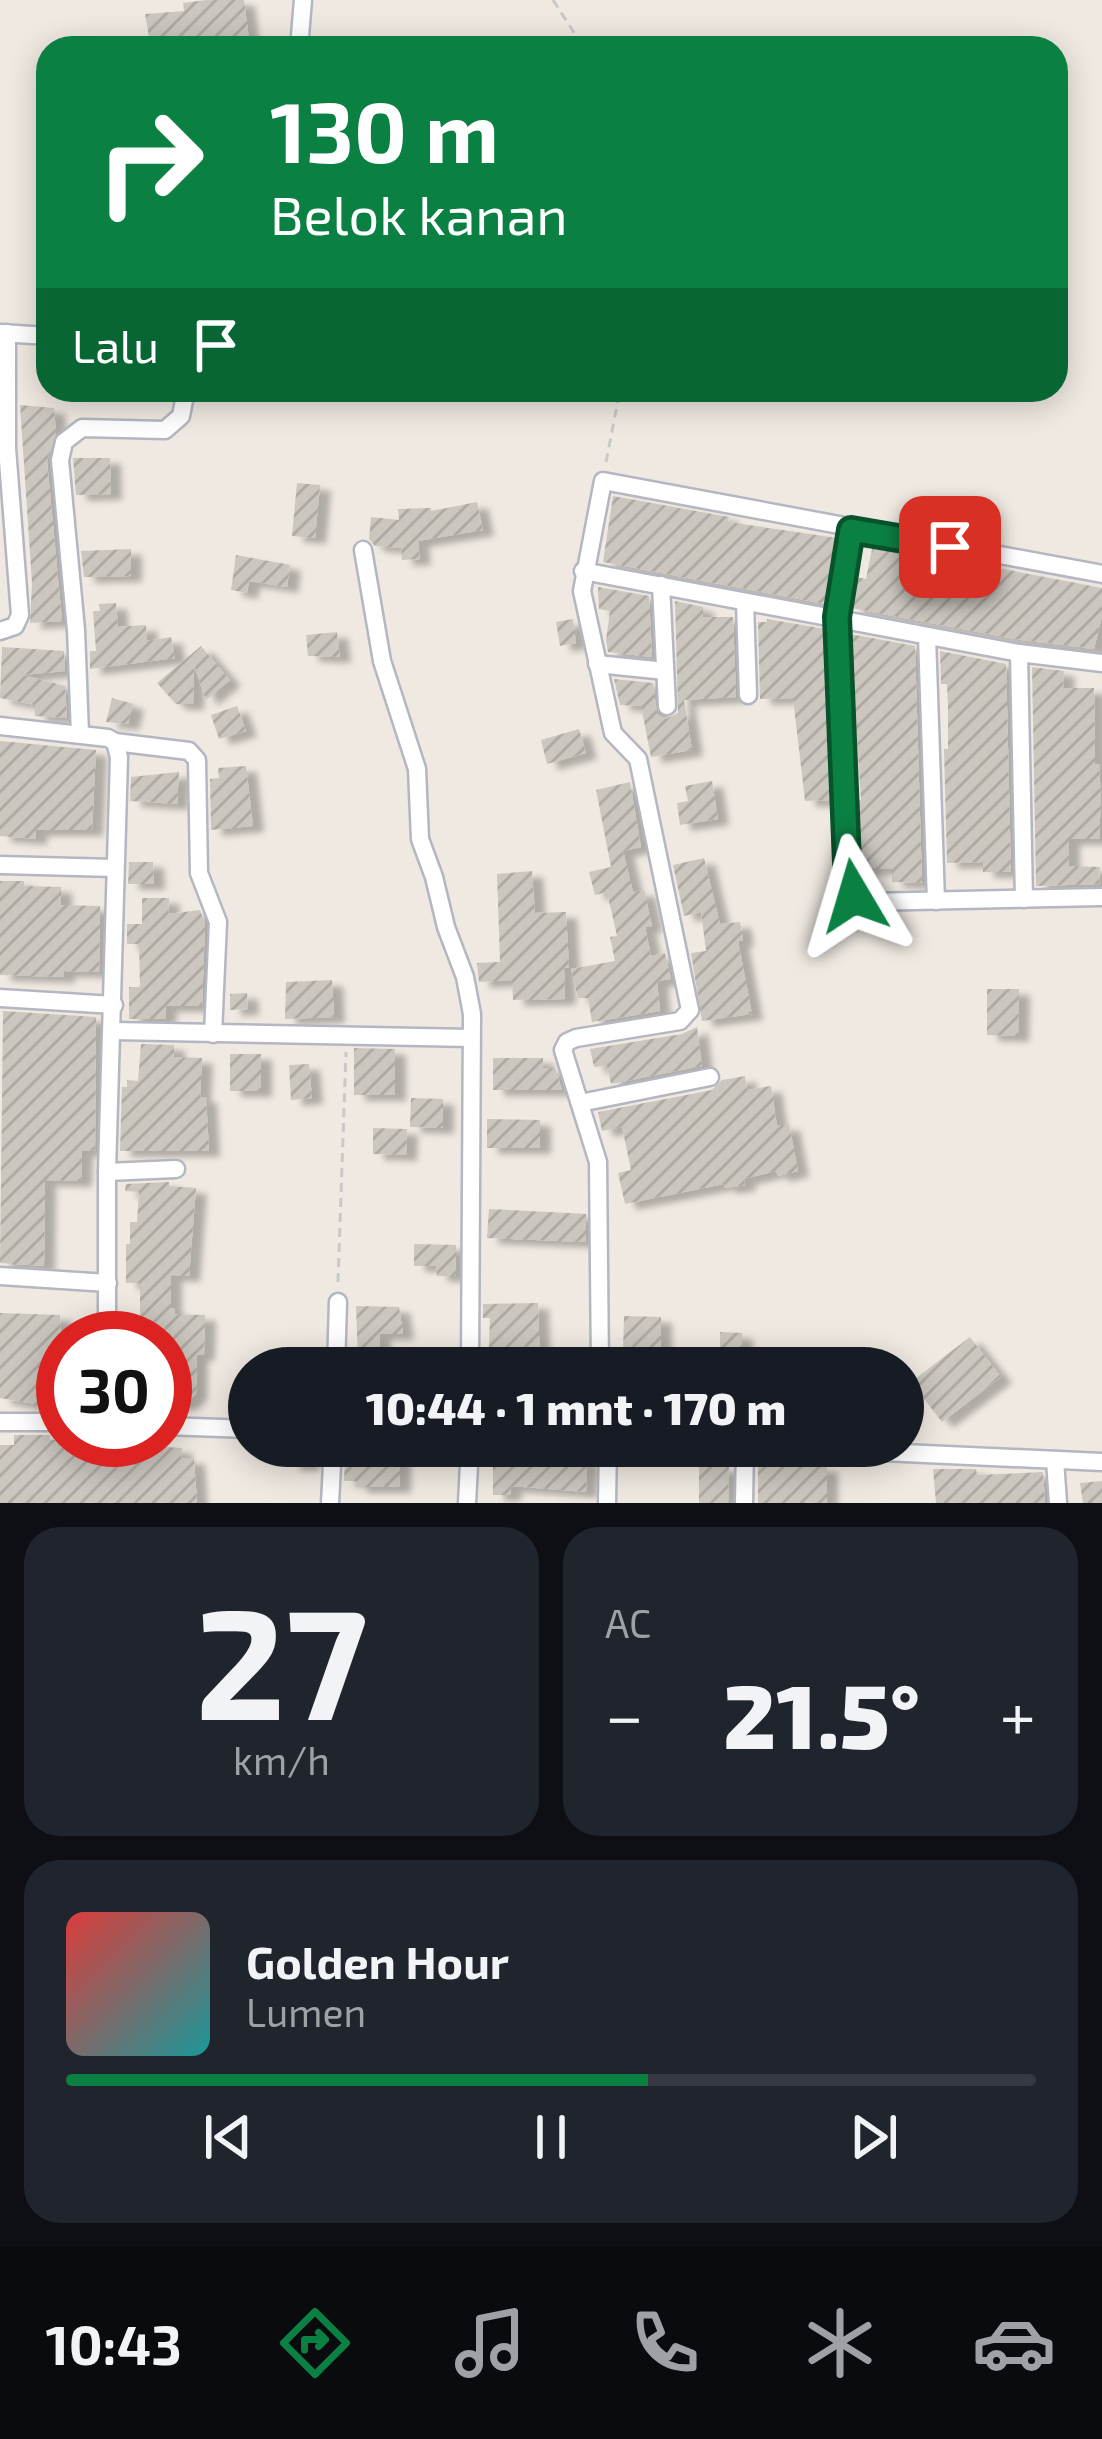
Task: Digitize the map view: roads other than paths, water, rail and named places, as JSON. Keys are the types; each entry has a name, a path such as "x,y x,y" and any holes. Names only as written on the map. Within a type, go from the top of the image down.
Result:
{"street":[{"path":"300,36 303,0"},
{"path":"0,631 20,621 6,539 3,333 36,334"},
{"path":"80,734 60,460 64,442 82,428 165,430 181,416 184,402"},
{"path":"600,1347 598,1162 563,1055 567,1042 680,1021 690,1010 639,763 613,733 582,591 603,481 1102,574"},
{"path":"851,530 837,617 848,888 868,902 1102,897"},
{"path":"363,550 382,662 417,769 420,839 465,976 471,1038 470,1347"},
{"path":"583,571 1018,653 1102,663"},
{"path":"661,585 667,706"},
{"path":"745,603 748,695"},
{"path":"927,636 936,901"},
{"path":"1018,653 1024,899"},
{"path":"597,664 665,671"},
{"path":"0,726 189,751 196,760 199,873 218,922 213,1034"},
{"path":"107,1311 106,1172 120,771 115,742"},
{"path":"0,865 116,868"},
{"path":"0,998 114,1005"},
{"path":"113,1031 471,1038"},
{"path":"580,1103 710,1077"},
{"path":"106,1172 176,1169"},
{"path":"0,1276 108,1283"},
{"path":"336,1347 338,1302"},
{"path":"0,1421 36,1422"},
{"path":"192,1427 228,1429"},
{"path":"924,1454 1102,1462"},
{"path":"1055,1460 1058,1503"},
{"path":"330,1503 332,1467"},
{"path":"467,1503 469,1467"},
{"path":"607,1503 608,1467"},
{"path":"744,1503 746,1467"}]}
